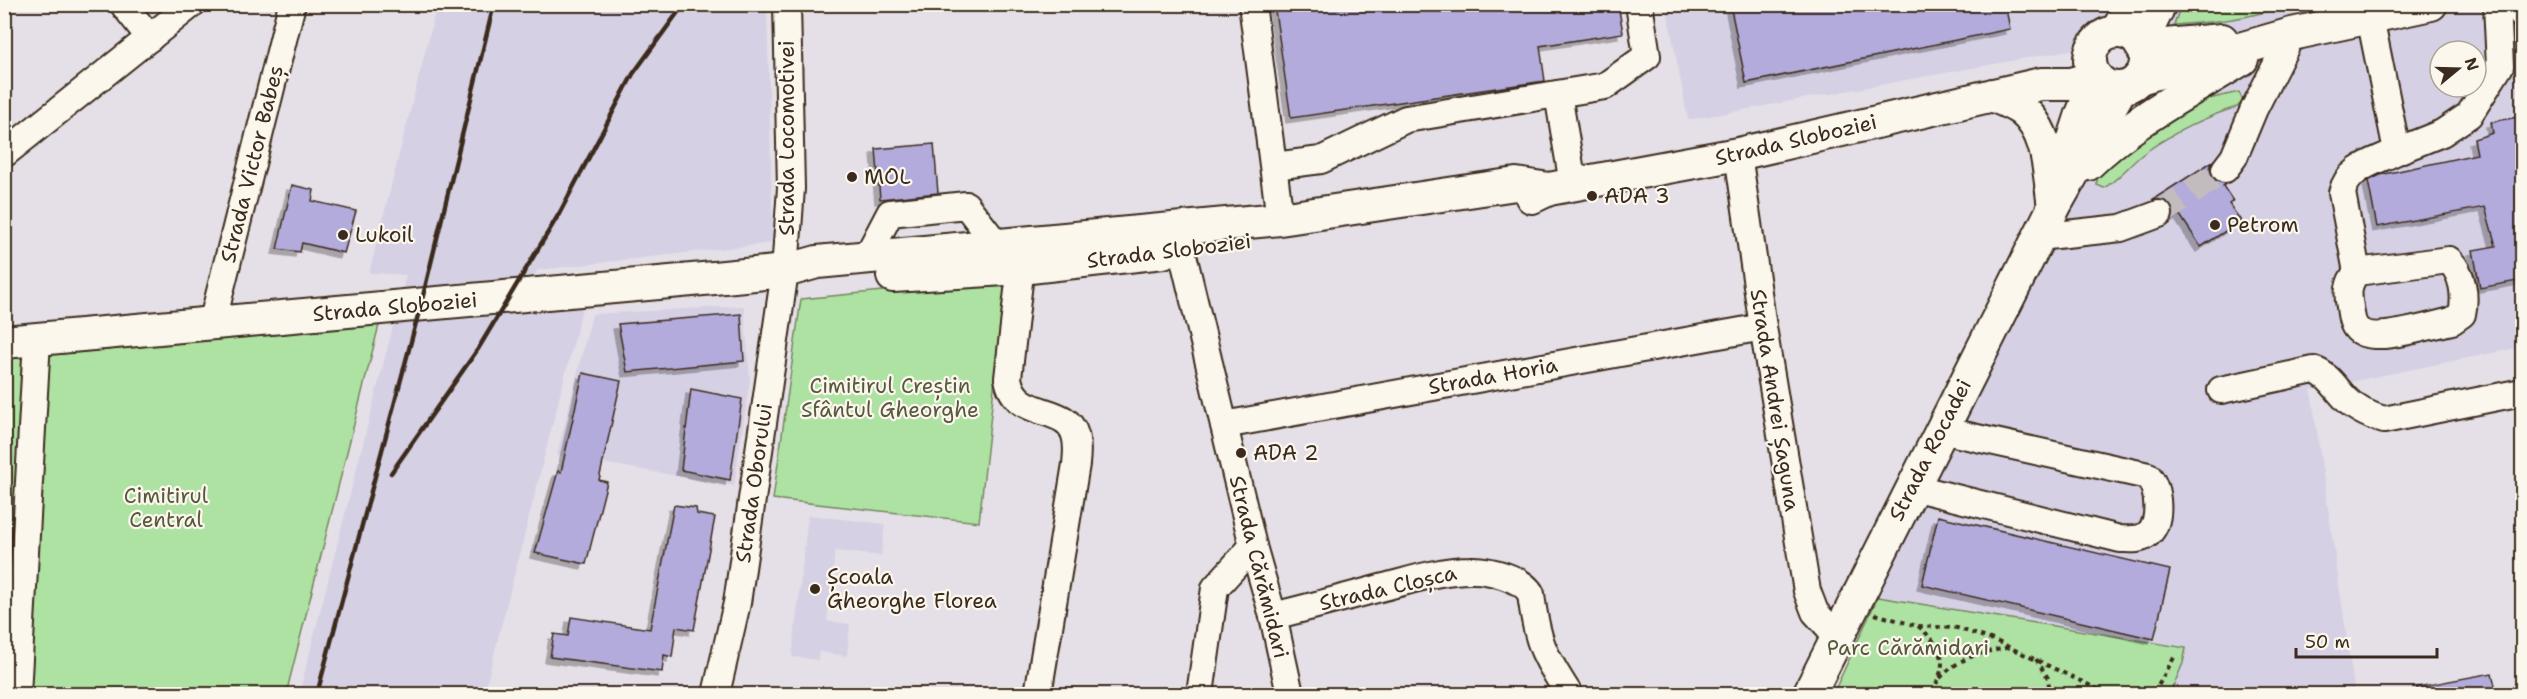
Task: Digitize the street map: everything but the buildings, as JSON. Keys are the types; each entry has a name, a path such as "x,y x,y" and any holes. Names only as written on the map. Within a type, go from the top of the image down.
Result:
{"main road":[{"path":"2133,4 2133,41 2146,63 2109,75 2097,42 2103,37 2133,41 2292,34"},
{"path":"2133,41 2160,4"},
{"path":"2314,4 2356,15"},
{"path":"2054,207 2087,165 2109,143 2146,117 2252,53 2292,34 2356,15 2431,4"},
{"name":"Strada Sloboziei","path":"4,342 785,271 817,262 867,257 1012,252 1354,230 1519,203 1561,187 1738,154 2041,84 2071,84 2292,34"},
{"name":"Strada Rocadei","path":"1809,694 2054,207 2082,114 2109,75"},
{"path":"1993,95 2022,110 2034,123 2047,157 2054,207"},
{"name":"Strada Sloboziei","path":"1179,240 1280,219 1516,184 1561,187"},
{"name":"Strada Sloboziei","path":"785,271 819,280 1012,252"}],"street":[{"path":"123,4 150,38"},
{"path":"4,154 192,4"},
{"name":"Strada Victor Babeș","path":"212,324 292,4"},
{"name":"Strada Locomotivei","path":"785,271 791,188 787,4"},
{"path":"1252,4 1280,219"},
{"path":"1274,166 1321,160 1406,119 1605,86 1647,56 1639,4"},
{"path":"2357,272 2449,260 2457,268 2461,280 2464,303 2462,314 2452,321 2376,337 2362,334 2354,327 2349,300 2349,282 2357,272 2342,194 2345,182 2354,172 2397,150 2442,133 2469,115 2500,66 2498,4"},
{"path":"2520,4 2523,15"},
{"path":"2356,15 2397,150"},
{"path":"2225,169 2234,157 2254,110 2292,34"},
{"path":"1558,94 1561,187"},
{"name":"Strada Andrei Șaguna","path":"1738,154 1763,327 1807,591 1815,612 1837,636"},
{"path":"867,257 890,213 966,205 1012,252 1008,378 1010,387 1016,399 1066,422 1075,434 1077,448 1038,694"},
{"path":"2038,237 2121,228 2159,214"},
{"name":"Strada Cărămidari","path":"1179,240 1253,546 1273,616 1290,694"},
{"name":"Strada Oborului","path":"716,694 737,603 785,271"},
{"name":"Strada Horia","path":"1224,425 1763,327"},
{"path":"17,694 37,340"},
{"path":"2221,390 2314,370 2323,373 2348,402 2370,416 2384,420 2523,392"},
{"path":"1912,487 2120,539 2147,536 2154,528 2158,496 2155,484 2148,476 1941,430"},
{"path":"1200,694 1215,588 1253,546"},
{"name":"Strada Cloșca","path":"1273,616 1442,573 1471,569 1496,574 1528,588 1539,642 1549,663 1569,694"}],"path":[{"path":"1851,608 1917,626 1957,628 2011,647 2108,694"},
{"path":"1917,626 1936,641 1942,657 1940,679"},
{"path":"1931,694 1953,664 1978,653 2011,647"},
{"path":"2157,694 2158,686 2176,654"},
{"path":"2036,659 2048,678 2050,694"}],"shaded area":[{"path":"437,5 767,5 773,243 538,270 515,309 583,305 484,694 299,694 406,275 369,273"},
{"path":"1666,5 2522,5 2522,347 2311,390 2355,694 2170,694 2183,663 2185,648 1878,597 2147,36 1688,120"},
{"path":"744,306 750,380 734,486 557,455 592,314"},
{"name":"Școala Gheorghe Florea","path":"808,515 885,524 881,556 835,551 827,621 850,624 847,656 819,652 818,660 792,657"}],"green space":[{"path":"2181,5 2279,5 2265,12 2239,18 2174,25"},
{"path":"2239,92 2243,101 2237,107 2179,132 2142,155 2104,188 2097,185 2097,177 2117,154 2200,101"},
{"name":"Cimitirul Creștin Sfântul Gheorghe","path":"1006,279 979,522 773,499 801,299"},
{"name":"Cimitirul Central","path":"379,325 286,694 5,694 5,359"},
{"name":"Parc Cărămidari","path":"1878,597 2186,648 2183,663 2170,694 1833,694"}],"tunnel":[{"path":"2159,214 2225,169"}],"railway":[{"path":"317,694 421,304 494,4"},
{"path":"391,473 478,349 559,214 633,74 684,4"}],"place":[{"name":"MOL","path":"852,177"},
{"name":"ADA 3","path":"1592,196"},
{"name":"Petrom","path":"2215,225"},
{"name":"Lukoil","path":"343,235"},
{"name":"ADA 2","path":"1241,453"},
{"name":"Școala Gheorghe Florea","path":"815,589"}]}
